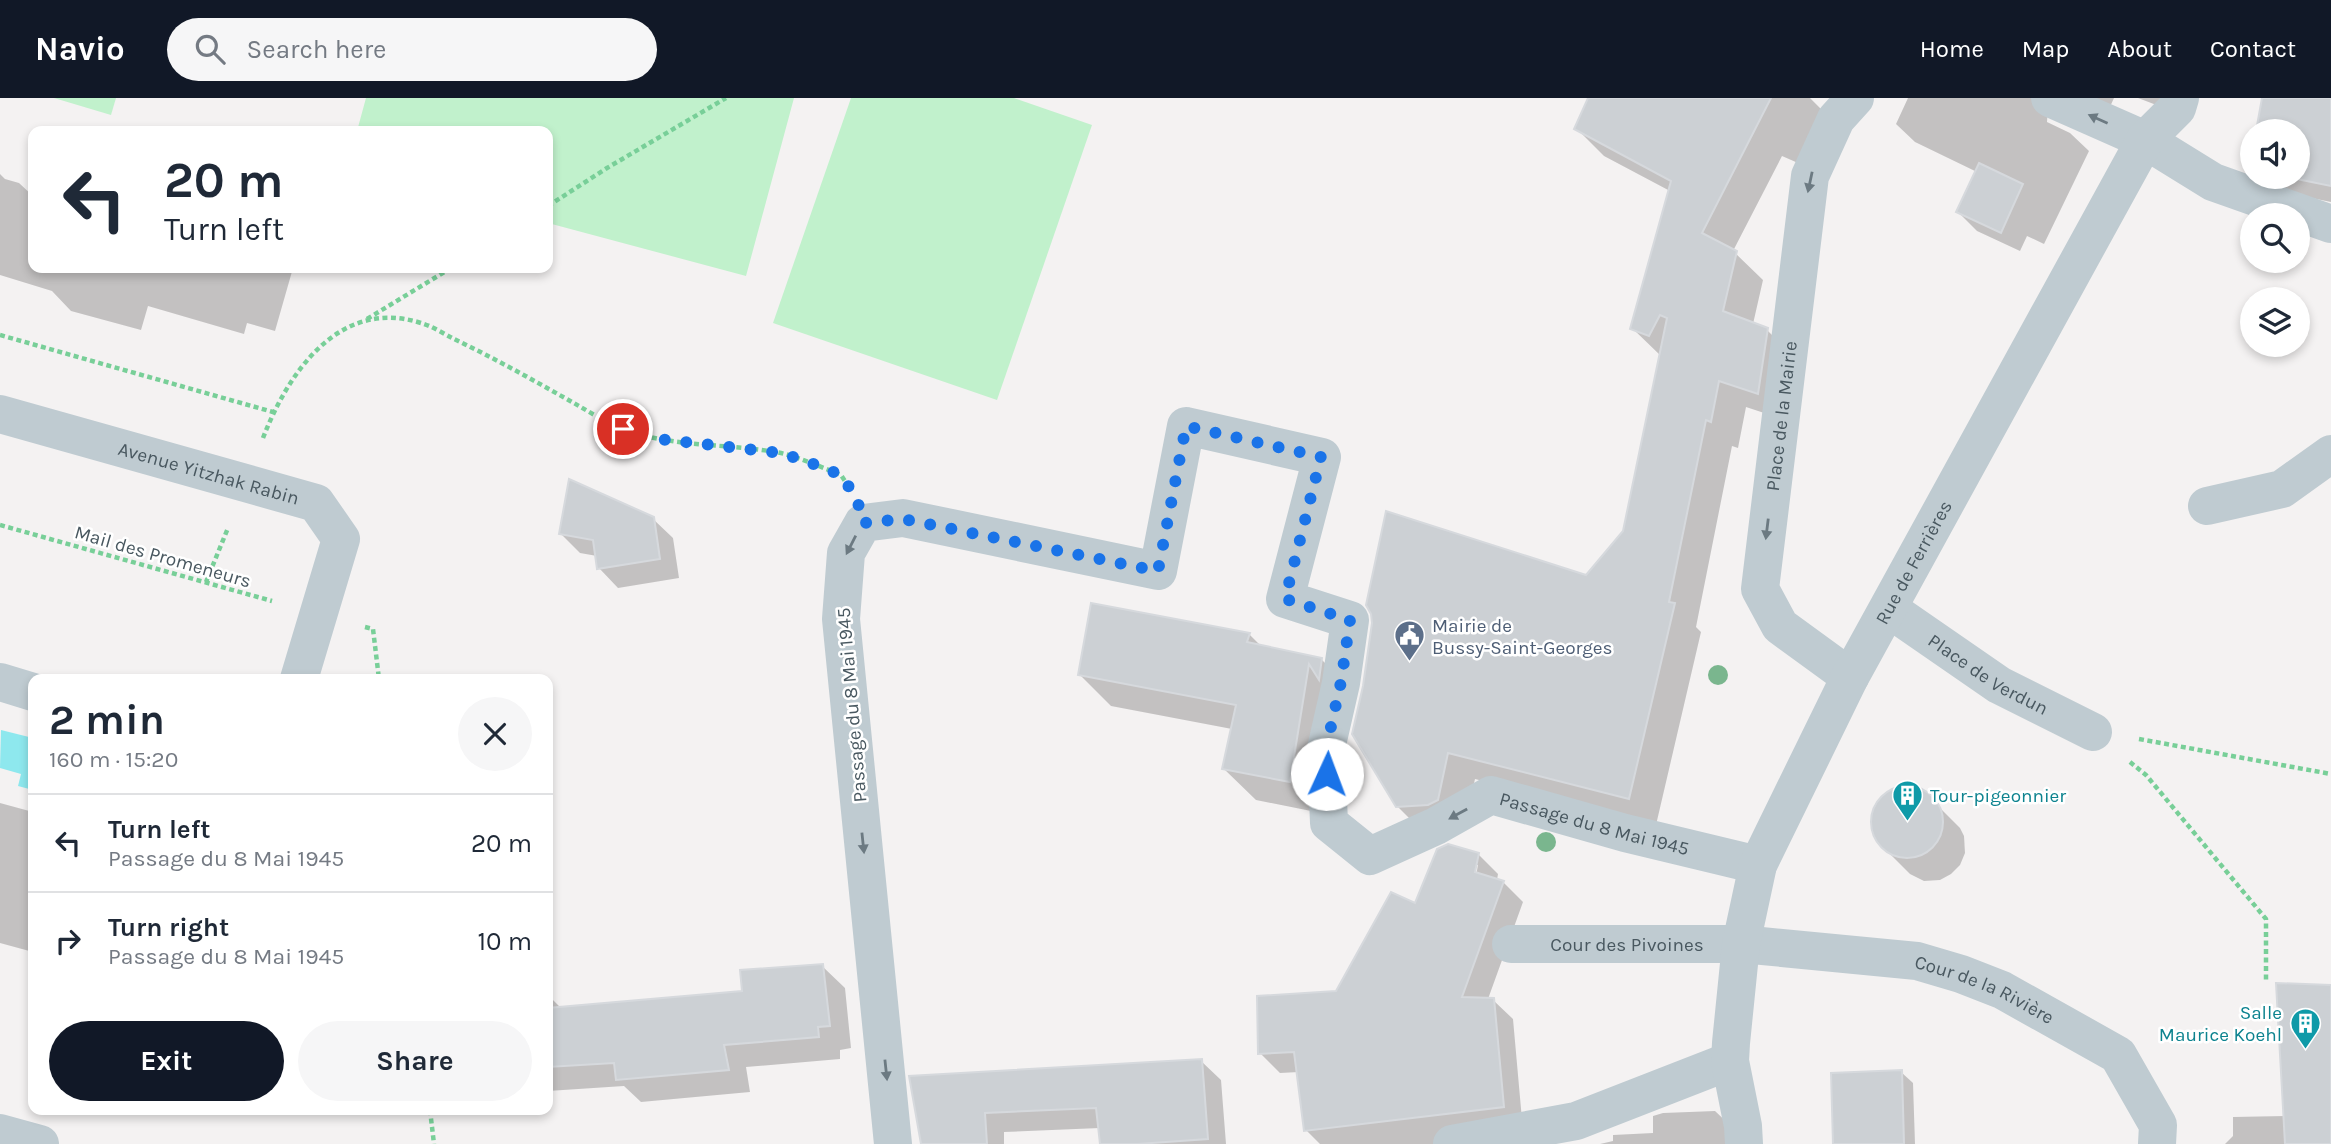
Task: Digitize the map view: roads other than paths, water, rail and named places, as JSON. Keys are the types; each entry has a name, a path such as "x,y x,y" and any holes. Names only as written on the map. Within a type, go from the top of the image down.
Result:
{"street":[{"path":"2050,98 2145,140 2213,182 2331,224"},
{"name":"Rue de Ferrières","path":"1744,1144 1730,1061 1741,944 1758,864 1850,677 2145,140 2177,108 2180,98"},
{"name":"Place de la Mairie","path":"1845,108 1810,176 1760,589 1780,626 1850,677"},
{"name":"Avenue Yitzhak Rabin","path":"0,414 316,503 341,539 300,674"},
{"name":"Passage du 8 Mai 1945","path":"893,1144 841,619 846,553 863,523 903,519 1158,571 1186,426 1321,457 1285,599 1350,620 1341,682 1326,749 1329,824 1370,856 1436,826 1491,795 1625,833 1758,864"},
{"path":"2207,506 2282,489 2331,454"},
{"name":"Place de Verdun","path":"1889,609 1999,685 2093,732"},
{"path":"0,682 28,690"},
{"name":"Cour des Pivoines","path":"1511,944 1741,944"},
{"name":"Cour de la Rivière","path":"1741,944 1917,961 2002,990 2119,1055 2158,1125 2157,1144"},
{"path":"1452,1144 1576,1133 1730,1061"},
{"path":"0,1133 40,1144"}],"water":[{"path":"1,730 28,737 28,789 18,786 21,774 0,768"}],"place":[{"name":"Mairie de Bussy-Saint-Georges","path":"1409,663"},
{"name":"Tour-pigeonnier","path":"1907,822"},
{"name":"Salle Maurice Koehl","path":"2305,1050"}]}
